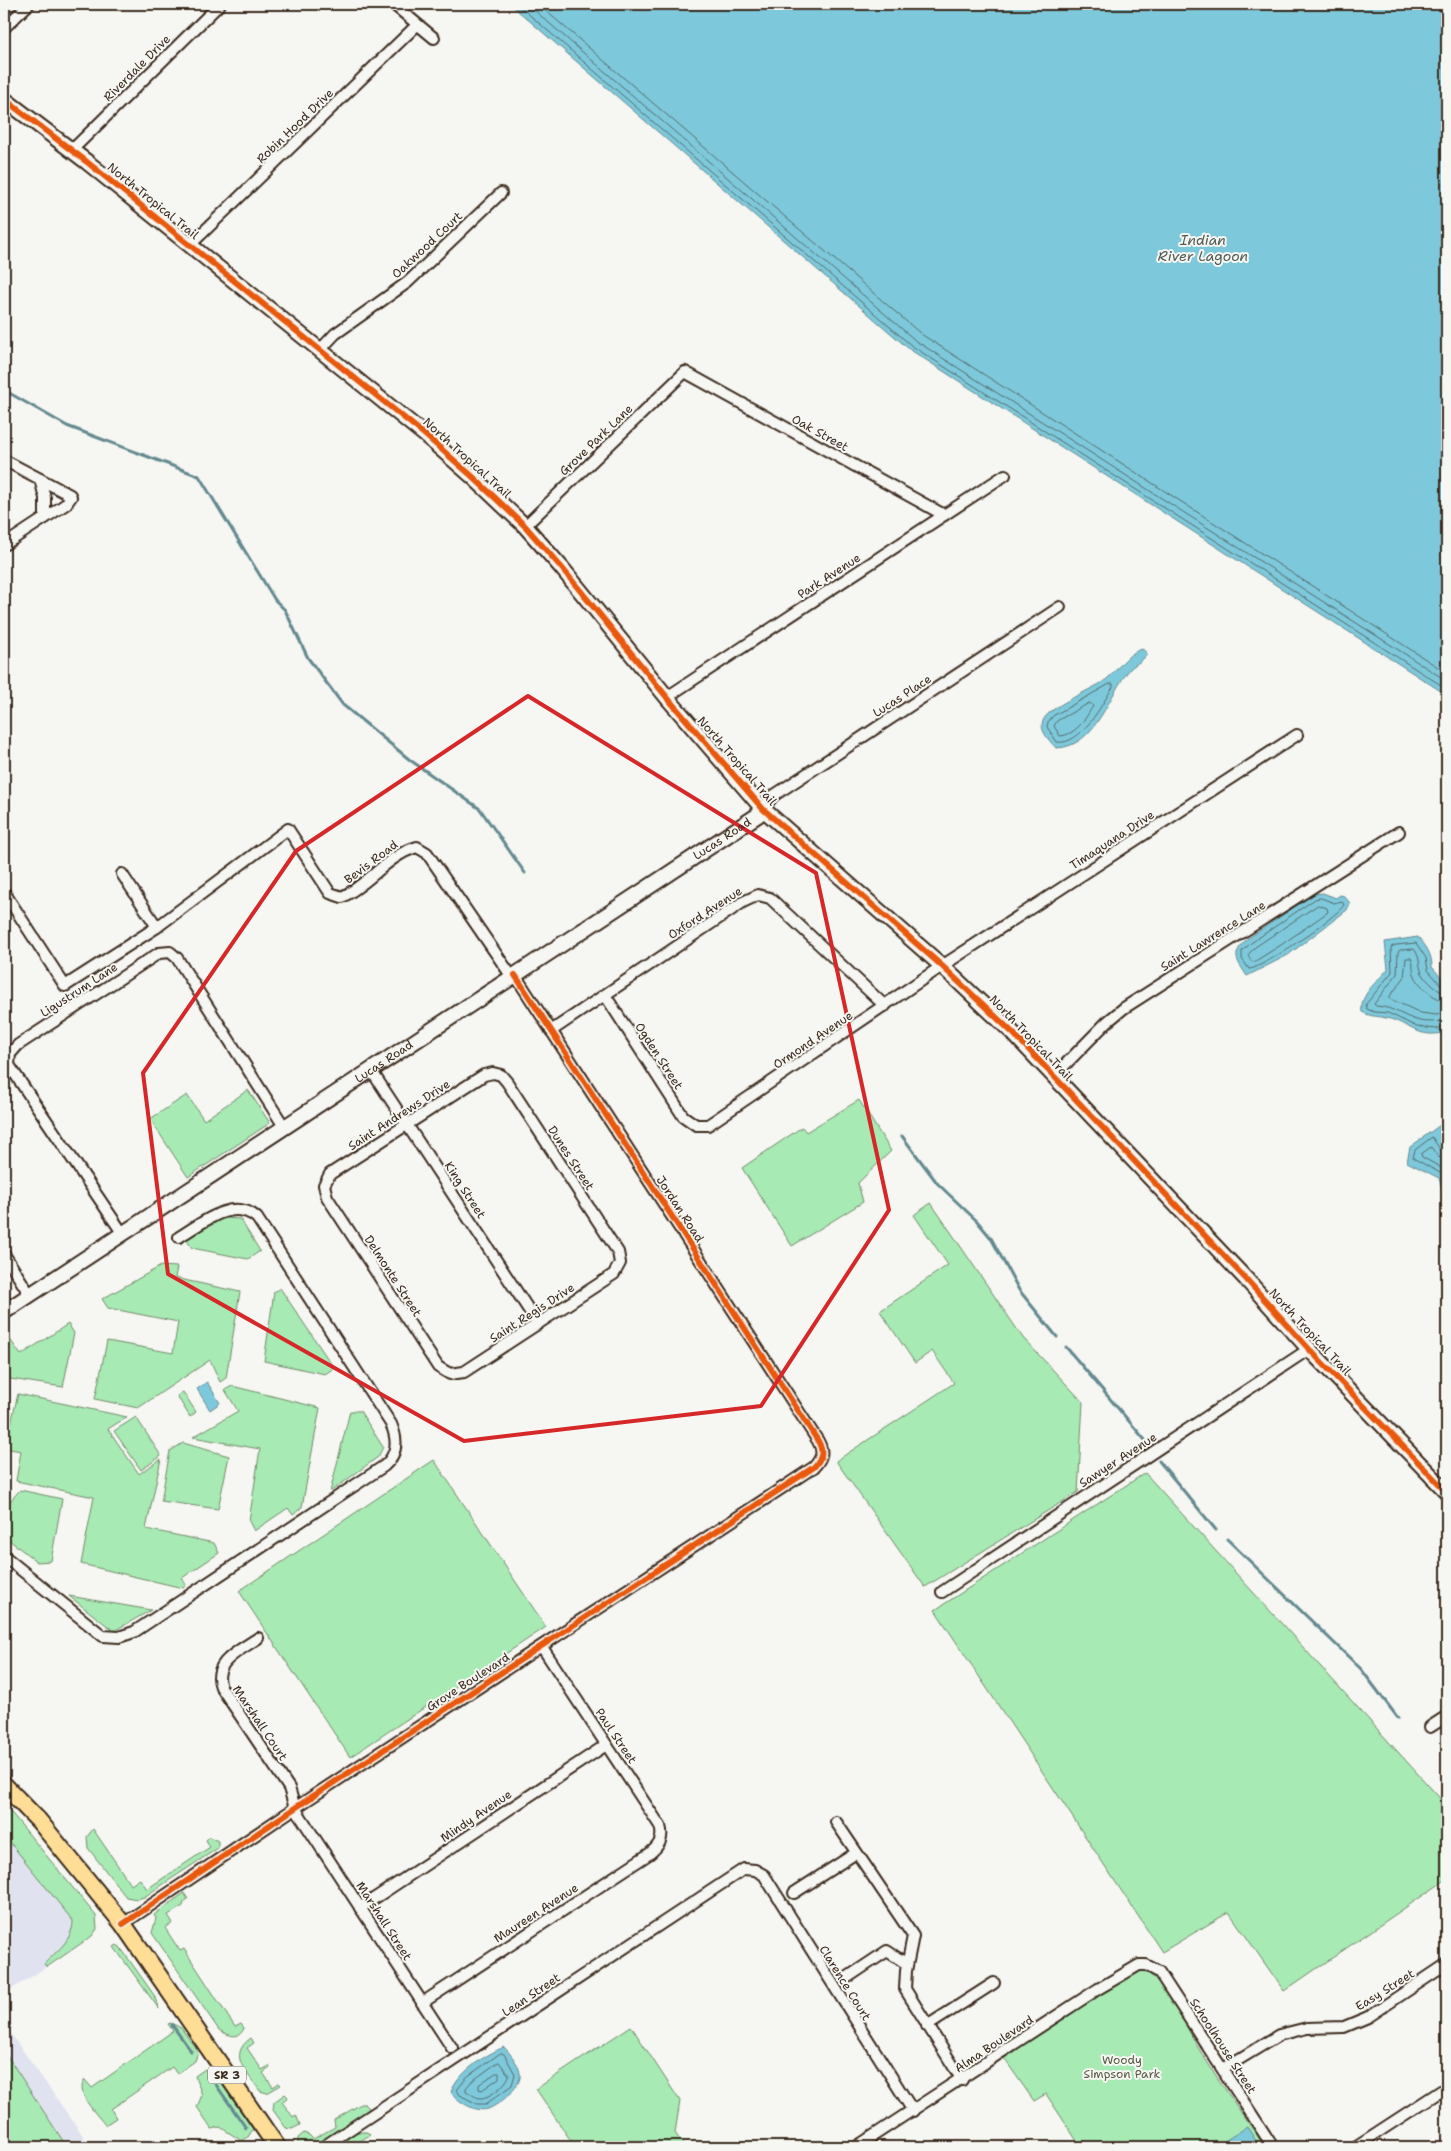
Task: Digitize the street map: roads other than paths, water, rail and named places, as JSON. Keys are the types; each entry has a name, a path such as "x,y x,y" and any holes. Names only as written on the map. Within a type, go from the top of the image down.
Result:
{"main road":[{"name":"SR 3","path":"4,1784 39,1821 123,1924 277,2147"}],"street":[{"path":"4,28 29,4"},
{"name":"Riverdale Drive","path":"72,150 220,4"},
{"path":"393,4 434,38"},
{"name":"Robin Hood Drive","path":"190,245 417,25"},
{"name":"North Tropical Trail","path":"4,99 72,150 424,434 525,526 763,809 942,966 1013,1034 1246,1279 1309,1349 1447,1492"},
{"name":"Oakwood Court","path":"320,350 334,334 408,282 501,192"},
{"name":"Grove Park Lane","path":"525,526 685,372"},
{"name":"Oak Street","path":"685,372 944,515"},
{"path":"4,460 71,497 66,504 4,545"},
{"name":"Park Avenue","path":"667,697 1004,475"},
{"path":"40,479 45,498 45,518"},
{"name":"Lucas Place","path":"763,809 773,796 1060,608"},
{"name":"Timaquana Drive","path":"942,966 1297,734"},
{"name":"Lucas Road","path":"4,1312 758,815 763,809"},
{"name":"Bevis Road","path":"4,892 65,986 157,927 288,829 330,893 342,897 356,891 405,850 416,847 426,853 513,976"},
{"name":"Saint Lawrence Lane","path":"1053,1077 1107,1022 1124,1008 1399,832"},
{"path":"122,874 157,927"},
{"name":"Oxford Avenue","path":"551,1031 743,902 758,896 770,898 885,1006"},
{"name":"Ligustrum Lane","path":"123,1234 9,1065 10,1054 18,1045 159,953 170,952 177,958 285,1128"},
{"name":"Ormond Avenue","path":"696,1125 708,1125 718,1120 942,966"},
{"name":"Jordan Road","path":"513,976 551,1031 818,1441 822,1456"},
{"name":"Ogden Street","path":"605,995 683,1116 696,1125"},
{"name":"King Street","path":"370,1070 538,1324"},
{"name":"Saint Andrews Drive","path":"324,1185 330,1174 484,1075 493,1073"},
{"name":"Dunes Street","path":"493,1073 501,1075 507,1082 618,1252 620,1263"},
{"name":"Delmonte Street","path":"324,1185 327,1197 438,1367 450,1374"},
{"path":"4,1556 103,1636 124,1636 134,1632 384,1466 394,1454 396,1445 391,1424 257,1218 250,1212 241,1209 229,1210 214,1216 179,1237"},
{"path":"4,1254 30,1295"},
{"name":"Saint Regis Drive","path":"450,1374 464,1372 538,1324 614,1274 620,1263"},
{"name":"Sawyer Avenue","path":"942,1592 1309,1349"},
{"name":"Grove Boulevard","path":"123,1924 295,1808 542,1648 814,1467 822,1456"},
{"name":"Marshall Court","path":"258,1638 224,1662 220,1667 218,1680 225,1695 288,1788 295,1808"},
{"name":"Paul Street","path":"542,1648 660,1826 662,1833 661,1841"},
{"path":"1430,1727 1447,1716"},
{"name":"Mindy Avenue","path":"360,1908 606,1745"},
{"name":"Marshall Street","path":"295,1808 452,2048"},
{"path":"836,1822 913,1936 907,1964 905,1989 962,2080"},
{"name":"Maureen Avenue","path":"422,2003 650,1854 661,1841"},
{"path":"794,1893 856,1853"},
{"name":"Lean Street","path":"323,2147 744,1869 755,1870"},
{"name":"Clarence Court","path":"755,1870 764,1876 913,2111"},
{"path":"848,1977 887,1951 907,1964"},
{"name":"Easy Street","path":"1223,2069 1279,2035 1306,2028 1344,2028 1368,2017 1447,1964"},
{"name":"Alma Boulevard","path":"856,2147 962,2080 1130,1968 1146,1965"},
{"name":"Schoolhouse Street","path":"1146,1965 1159,1972 1273,2147"},
{"path":"927,2026 994,1983"},
{"path":"1356,2147 1447,2087"}],"water":[{"name":"Indian River Lagoon","path":"510,4 1447,4 1447,695 909,349"},
{"path":"1142,649 1147,653 1146,656 1130,669 1092,729 1082,739 1070,745 1056,748 1042,728 1046,716 1060,705 1107,679 1130,655"},
{"path":"1323,893 1336,898 1340,895 1344,896 1350,903 1347,910 1288,955 1247,976 1237,957 1242,944 1314,894"},
{"path":"1418,937 1428,951 1432,967 1447,984 1447,1032 1428,1034 1414,1030 1394,1020 1362,1012 1363,1000 1366,994 1388,969 1385,942"},
{"path":"1447,1120 1447,1131 1440,1137 1447,1152 1447,1189 1442,1189 1439,1178 1407,1162 1410,1147"},
{"path":"207,1382 220,1403 210,1410 197,1389"},
{"path":"504,2047 518,2066 520,2078 518,2084 504,2099 493,2107 483,2110 472,2108 451,2092 460,2078 473,2065"},
{"path":"1247,2127 1260,2147 1226,2147 1223,2142"}],"waterway":[{"path":"4,390 67,426 199,476 275,600 285,610 308,658 343,705 410,760 480,809 525,873"},
{"path":"902,1136 938,1184 977,1221 991,1238 1019,1290 1057,1337"},
{"path":"1066,1347 1145,1440"},
{"path":"1159,1461 1216,1530"},
{"path":"1227,1539 1361,1669 1398,1718"},
{"path":"172,2025 191,2051"},
{"path":"210,2076 246,2128"}],"park label":[{"name":"Woody Simpson Park","path":"1122,2067"}]}
